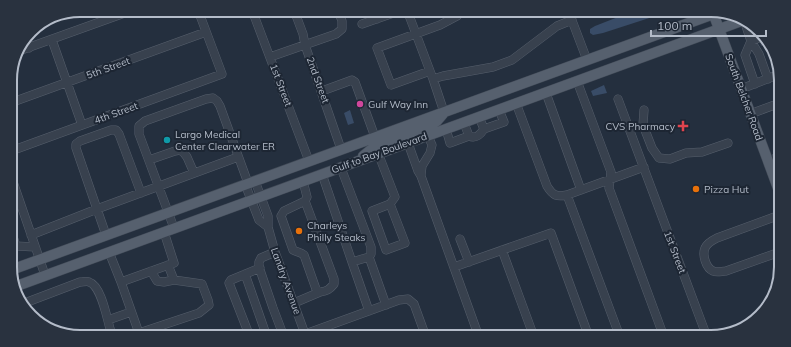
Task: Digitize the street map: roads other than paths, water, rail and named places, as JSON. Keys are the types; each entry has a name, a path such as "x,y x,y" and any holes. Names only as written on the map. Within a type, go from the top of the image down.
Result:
{"main road":[{"name":"Gulf to Bay Boulevard","path":"17,268 702,17"},
{"name":"South Belcher Road","path":"716,17 719,30 774,177"},
{"name":"Gulf to Bay Boulevard","path":"19,285 737,23"},
{"path":"357,161 374,147 426,128 437,121 444,112"}],"street":[{"path":"25,49 114,17"},
{"path":"201,17 206,32"},
{"name":"1st Street","path":"255,17 309,161"},
{"name":"2nd Street","path":"297,17 341,149"},
{"path":"270,58 336,34 342,29 341,17"},
{"path":"362,24 383,17"},
{"path":"409,17 444,112"},
{"path":"430,71 391,85 377,48 440,25 455,17"},
{"path":"571,17 587,60"},
{"path":"433,79 493,67 512,60 556,26 572,20"},
{"path":"751,31 756,39 759,54 768,79"},
{"name":"4th Street","path":"17,149 222,74 206,32"},
{"name":"5th Street","path":"17,100 206,32"},
{"path":"755,84 745,55 756,39"},
{"path":"52,40 82,125"},
{"path":"741,89 774,77"},
{"path":"322,91 352,80 355,82 375,137"},
{"path":"577,81 611,172 609,188 661,330"},
{"path":"546,93 581,190"},
{"path":"174,228 139,134 140,126 145,121 206,99 213,98 217,100 249,183"},
{"name":"1st Street","path":"618,99 704,330"},
{"path":"516,103 547,186 552,194 560,196 567,195 644,167"},
{"path":"750,114 774,105"},
{"path":"446,129 450,143 469,136 473,138 480,135 484,129 504,122 499,110"},
{"path":"644,110 643,125 652,148 659,158 670,159 686,153 702,152 728,143"},
{"path":"479,117 484,129"},
{"path":"464,123 469,136"},
{"path":"106,235 76,148 76,144 80,141 116,130 119,134 141,193"},
{"path":"421,176 422,166 430,153 432,145 428,136"},
{"path":"408,143 476,330"},
{"path":"149,160 180,150 187,156 194,173"},
{"path":"378,153 395,197 390,204 372,211 386,250 404,243 390,204"},
{"path":"31,235 238,157"},
{"path":"768,161 774,159"},
{"path":"341,168 371,247 371,254 369,257 386,305"},
{"path":"322,174 369,311"},
{"path":"294,302 320,292 327,291 334,284 334,279 305,201 307,197 303,181"},
{"name":"Landry Avenue","path":"249,183 261,196 268,216 268,227 275,252 304,330"},
{"name":"Landry Avenue","path":"249,183 251,200 259,220 268,227"},
{"path":"567,195 617,330"},
{"path":"17,201 45,275"},
{"path":"305,201 284,211 281,216 293,250 301,252 304,255 316,289 320,292"},
{"path":"774,217 717,238 710,242 705,248 704,254 709,268 719,272 726,271 774,253"},
{"path":"121,282 174,263 164,232"},
{"path":"454,267 551,233 586,330"},
{"path":"460,239 469,262"},
{"path":"17,248 35,247"},
{"path":"502,250 531,330"},
{"path":"109,252 138,330"},
{"path":"275,252 261,258 259,262 281,330"},
{"path":"352,262 369,257"},
{"path":"168,265 174,280"},
{"path":"247,330 229,283 231,280 260,268"},
{"path":"151,271 157,281 164,282 174,280 202,284 209,305 200,313 154,330"},
{"path":"245,274 265,330"},
{"path":"27,302 80,282 88,281 96,286 101,296 110,330"},
{"path":"316,330 399,300 408,299 414,304 423,330"},
{"path":"108,320 131,312"}],"water":[{"path":"618,17 652,17 593,35 590,33 590,29"},
{"path":"604,85 607,93 593,96 591,91"},
{"path":"350,110 354,123 348,125 344,113"}],"place":[{"name":"Gulf Way Inn","path":"360,104"},
{"name":"CVS Pharmacy","path":"683,126"},
{"name":"Largo Medical Center Clearwater ER","path":"167,140"},
{"name":"Pizza Hut","path":"696,189"},
{"name":"Charleys Philly Steaks","path":"299,231"}]}
